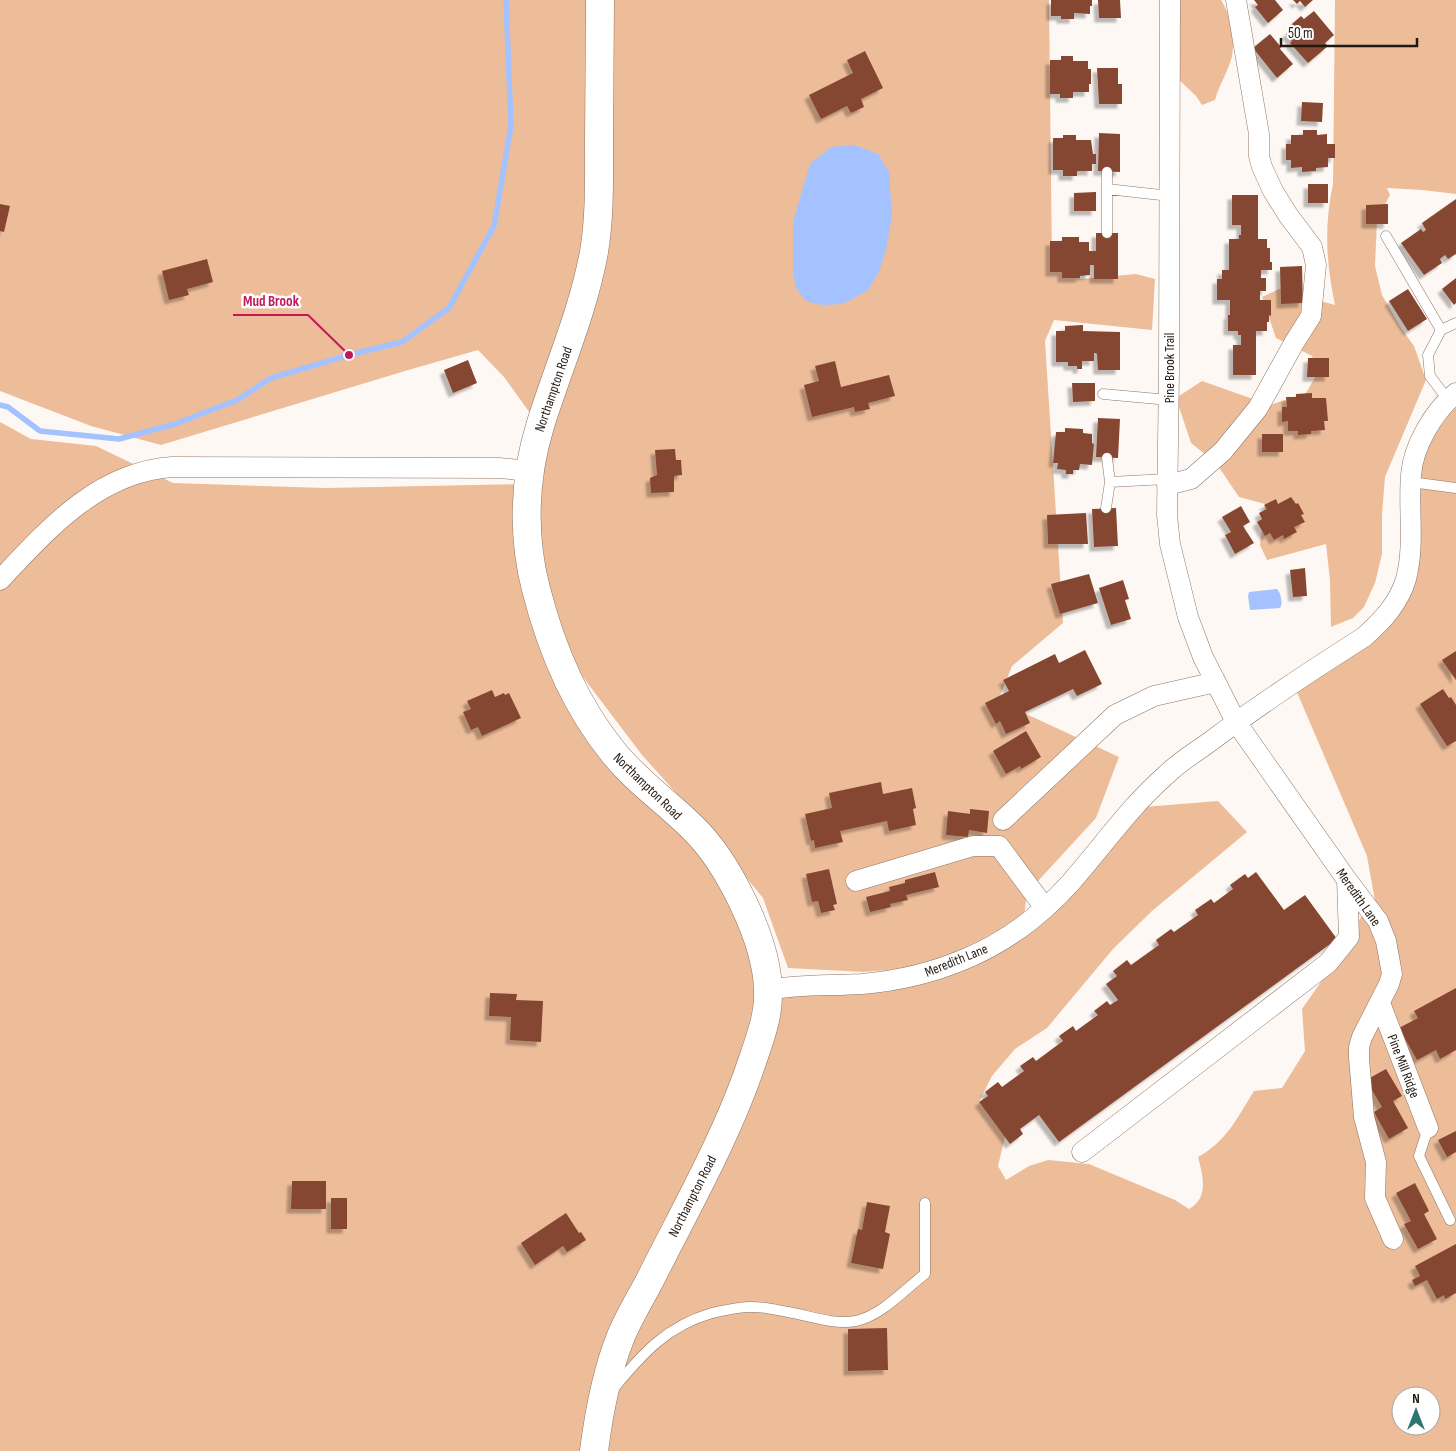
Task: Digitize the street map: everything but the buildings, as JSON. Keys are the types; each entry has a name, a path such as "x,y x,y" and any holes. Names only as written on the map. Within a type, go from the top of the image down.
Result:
{"street":[{"name":"Northampton Road","path":"594,1451 600,1404 621,1335 734,1112 766,1018 768,990 764,959 757,938 742,900 726,870 696,830 635,776 615,755 588,720 572,692 548,630 535,588 529,558 526,511 530,472 540,427 583,299 594,248 599,205 600,0"},
{"name":"Pine Brook Trail","path":"1170,0 1167,515 1170,544 1188,617 1203,656 1236,722"},
{"path":"1168,482 1191,479 1223,451 1258,408 1311,316 1314,295 1316,265 1312,247 1273,191 1259,156 1258,134 1236,0"},
{"name":"Meredith Lane","path":"768,990 807,984 861,984 900,979 932,971 966,959 995,944 1029,922 1045,908 1083,869 1131,808 1159,781 1236,722 1364,637 1380,623 1393,606 1403,586 1408,568 1410,542 1410,474 1415,456 1427,428 1434,416 1452,397"},
{"path":"0,580 66,513 105,486 144,470 182,467 498,468 530,472"},
{"path":"1003,820 1115,715 1154,696 1216,682"},
{"name":"Meredith Lane","path":"1236,722 1378,921 1386,941 1392,974 1380,1003 1362,1037 1359,1047 1359,1079 1364,1117 1376,1162 1375,1198 1392,1239"},
{"path":"856,880 973,846 999,846 1045,908"},
{"path":"1082,1152 1328,963 1349,937 1347,880"},
{"name":"Pine Mill Ridge","path":"1380,1003 1428,1128"}],"lane":[{"path":"1107,233 1108,172"},
{"path":"1108,190 1170,196"},
{"path":"1386,236 1441,330"},
{"path":"1452,397 1430,376 1428,355 1441,330 1456,323"},
{"path":"1103,394 1169,400"},
{"path":"1106,508 1110,482 1108,458"},
{"path":"1110,482 1168,482"},
{"path":"1410,482 1456,488"},
{"path":"1428,1128 1420,1156 1450,1220"},
{"path":"600,1404 635,1362 660,1339 676,1327 699,1317 726,1310 754,1307 830,1322 856,1320 879,1311 925,1274 925,1203"}],"shaded area":[{"path":"0,0 600,0 599,205 540,427 504,377 478,350 161,445 91,426 0,391"},
{"path":"605,0 1049,0 1052,267 1081,279 1136,274 1155,279 1152,330 1054,320 1045,341 1063,623 1012,666 998,701 1119,757 1096,818 1027,893 1024,916 958,953 910,968 864,972 788,968 763,898 685,803 642,755 567,656 539,560 538,487 601,243"},
{"path":"1177,0 1221,0 1230,20 1233,42 1231,61 1215,100 1202,105 1196,96 1174,75"},
{"path":"1335,0 1456,0 1456,194 1387,188 1390,195 1377,220 1375,266 1382,295 1414,346 1426,380 1385,477 1382,515 1382,554 1375,583 1364,607 1353,618 1331,627 1330,581 1326,544 1267,560 1260,545 1265,504 1239,497 1216,463 1191,443 1176,398 1202,381 1270,405 1306,393 1317,374 1312,356 1276,338 1262,297 1279,289 1335,305 1328,259 1327,229 1333,184"},
{"path":"1456,393 1456,1451 0,1451 0,422 31,439 96,446 173,483 326,488 528,484 526,511 572,692 696,830 764,959 787,986 900,979 1029,922 1131,808 1218,801 1247,832 1152,911 1113,949 1047,1028 1015,1049 992,1076 979,1102 1005,1137 998,1166 1006,1180 1029,1166 1048,1160 1089,1164 1175,1200 1189,1209 1200,1199 1202,1193 1203,1179 1198,1157 1217,1144 1224,1136 1254,1091 1282,1088 1305,1051 1302,1009 1330,969 1361,917 1375,901 1367,856 1293,683 1322,666 1403,586 1411,474"}],"water":[{"path":"854,145 878,154 889,172 892,215 886,250 879,272 868,290 843,304 821,305 806,301 796,288 793,273 793,222 810,164 831,147"},
{"path":"1277,589 1281,598 1280,608 1250,610 1249,592"}],"waterway":[{"path":"0,405 8,407 40,431 119,439 175,424 237,400 271,378 349,355 402,342 449,308 494,226 511,126 506,0"}],"place":[{"name":"Mud Brook","path":"349,355"}]}
